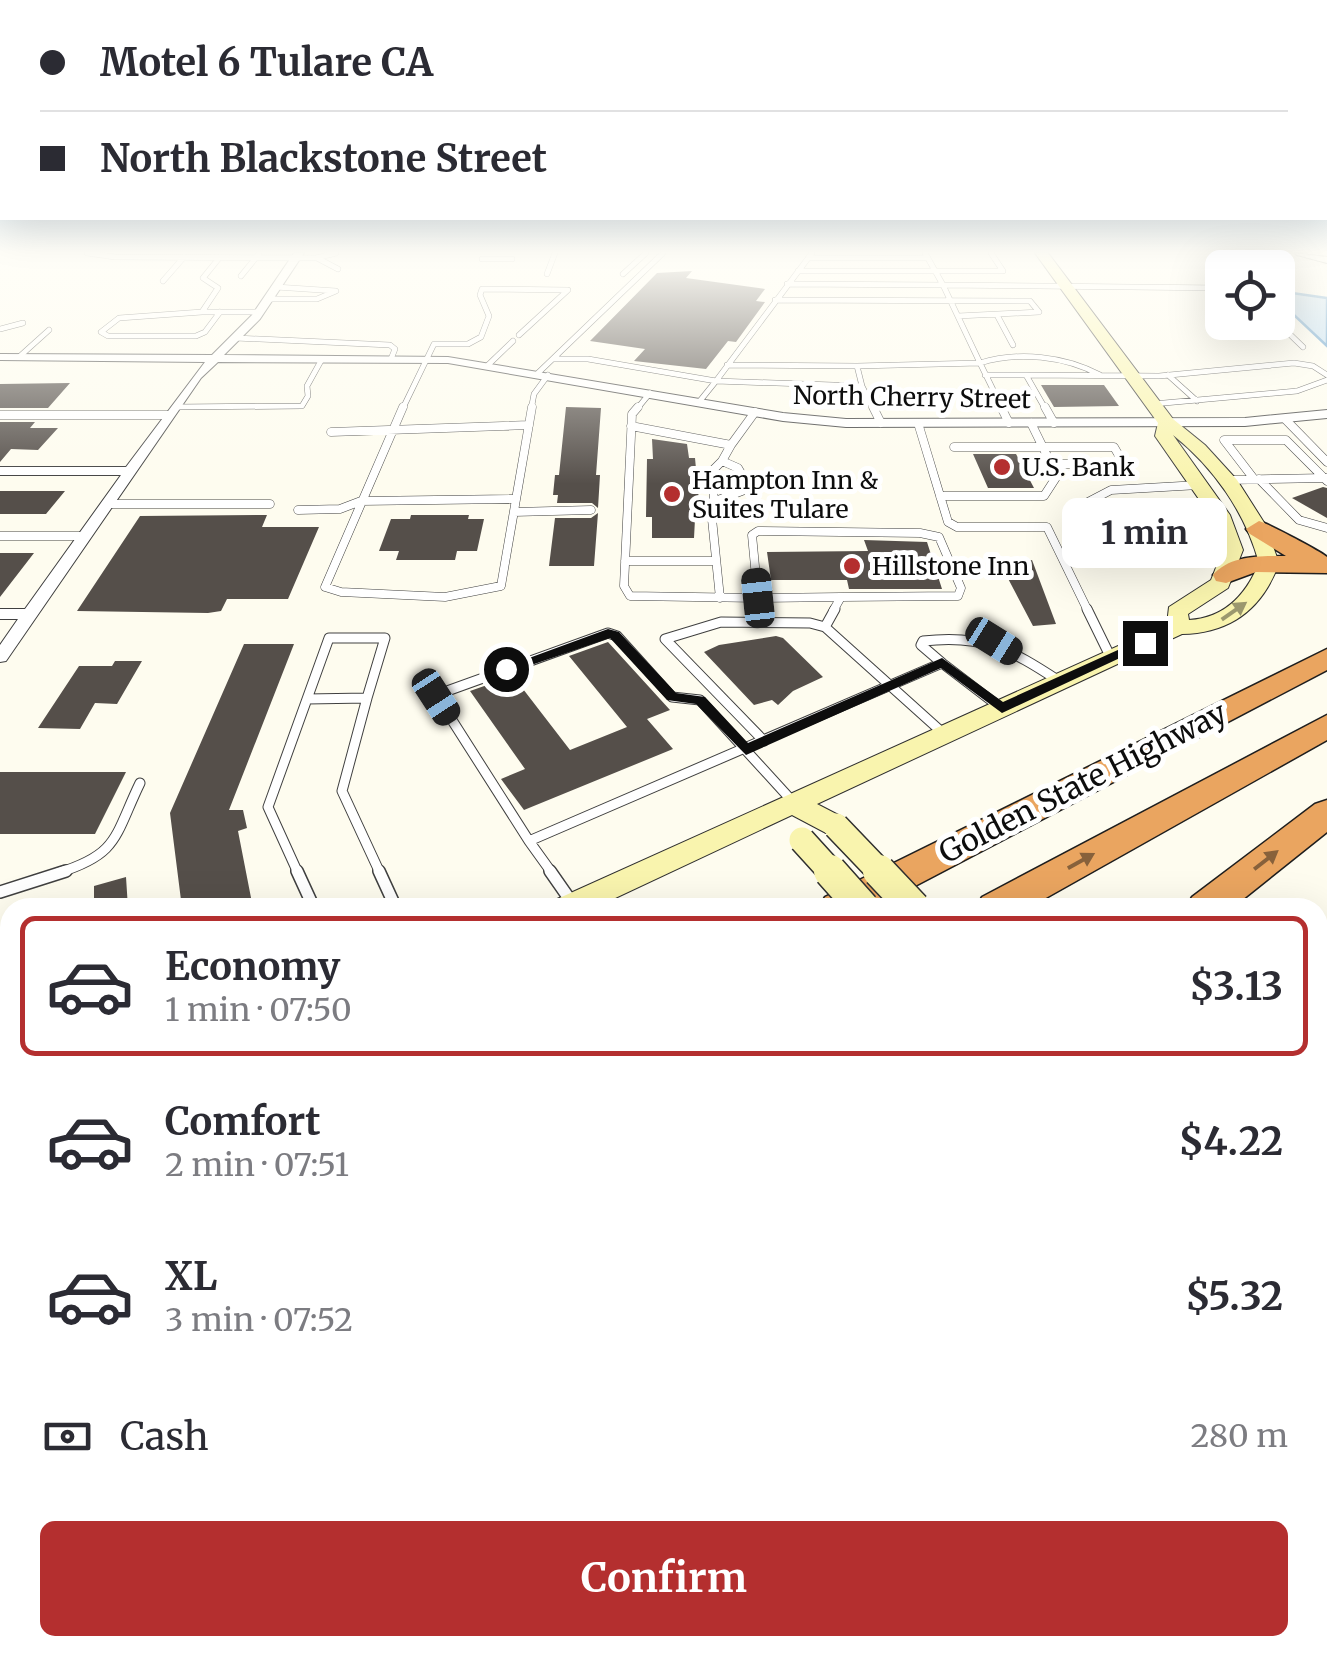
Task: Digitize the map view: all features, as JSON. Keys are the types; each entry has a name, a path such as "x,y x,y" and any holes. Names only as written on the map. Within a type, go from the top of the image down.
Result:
{"highway":[{"path":"1260,529 1284,547 1327,564"},
{"path":"1226,575 1252,564 1269,562 1327,564"},
{"name":"Golden State Highway","path":"858,898 1327,658"},
{"name":"Golden State Highway","path":"1014,898 1327,726"},
{"path":"1219,898 1327,814"}],"main road":[{"path":"587,898 1178,628 1205,629 1236,612 1260,586 1269,562 1260,529 1191,438 1167,423 1098,330"},
{"path":"1167,423 1164,436 1225,525 1233,550 1226,575 1205,596 1177,612 1178,628"},
{"path":"794,804 836,826 904,898"},
{"path":"794,804 802,840 854,898"}],"street":[{"path":"0,657 172,411 243,330"},
{"name":"North Cherry Street","path":"0,357 428,360 488,365 818,421 1167,423 1327,414"},
{"path":"0,470 130,471"},
{"path":"0,614 30,614"}],"lane":[{"path":"20,357 49,330"},
{"path":"103,330 101,332 108,336 196,336 207,330"},
{"path":"484,330 482,336 468,344 434,344 393,428 325,588 341,592 489,592 501,586 534,394 553,359 583,330"},
{"path":"519,335 524,330"},
{"path":"700,402 752,330"},
{"path":"965,330 1009,423"},
{"path":"1005,330 1012,345"},
{"path":"236,338 327,341 351,347 390,345 395,349 392,359"},
{"path":"1295,340 1302,347"},
{"path":"488,365 512,341"},
{"path":"0,415 298,407 308,396 306,386 322,358"},
{"path":"553,359 588,359 716,382 862,386"},
{"path":"726,366 980,363 1006,359 1068,361 1100,375"},
{"path":"986,375 1168,375 1294,363 1313,366 1327,377 1297,391 1153,404"},
{"path":"856,366 881,423"},
{"path":"1026,375 1054,423"},
{"path":"1168,375 1196,401"},
{"path":"650,393 632,414 624,586 630,596 720,598 758,598 841,598 954,597 962,593 938,538 929,534 758,531 752,536 758,598"},
{"path":"720,598 712,471 754,412"},
{"path":"1285,419 1327,462"},
{"path":"918,423 948,522 957,527 1048,527 1111,658"},
{"path":"940,496 1044,496 1057,476 1031,423"},
{"path":"331,432 528,425"},
{"path":"631,426 731,445"},
{"path":"1326,479 1286,440 1224,440 1256,479 1299,520 1327,528"},
{"path":"954,447 1114,447 1124,464 1051,464"},
{"path":"714,502 737,494 746,480 738,468 722,461"},
{"path":"1224,480 1326,479"},
{"path":"1200,485 1111,490 1088,502 1101,524 1121,528 1225,525"},
{"path":"298,510 340,509 362,501 516,499"},
{"path":"106,504 270,504"},
{"path":"514,512 591,510"},
{"path":"0,536 84,536"},
{"path":"625,561 716,561"},
{"path":"826,628 841,598"},
{"path":"764,742 665,639 721,622 810,623 826,628 945,735"},
{"path":"564,898 436,697 438,693 612,634 672,697 700,700 794,804"},
{"path":"309,898 268,807 329,638 385,638 342,792 391,898"},
{"path":"1002,708 921,644 923,640 994,641 1060,682"},
{"path":"529,840 746,750 942,662"},
{"path":"307,699 367,698"},
{"path":"0,892 91,863 106,853 140,783"}],"water":[{"path":"1310,330 1327,330 1327,346"}],"building":[{"path":"601,330 745,330 736,342 728,341 706,369 634,361 645,349 590,341"},
{"path":"70,383 48,408 0,408 0,384"},
{"path":"1041,385 1104,385 1119,406 1054,407"},
{"path":"566,407 601,408 598,508 592,503 557,503 558,495 553,495 555,475 559,475"},
{"path":"0,422 35,422 30,428 58,428 38,450 11,449 0,462"},
{"name":"Hampton Inn & Suites Tulare","path":"652,439 687,444 689,458 695,458 699,501 696,500 694,538 652,538 652,517 646,517 647,459 653,459"},
{"name":"U.S. Bank","path":"973,454 1016,454 1034,488 988,488"},
{"path":"1327,488 1327,518 1292,498"},
{"path":"0,491 65,491 46,514 0,514"},
{"path":"598,513 594,566 549,566 555,518 591,518"},
{"path":"267,515 262,527 319,527 288,599 227,599 221,611 208,613 77,611 140,516"},
{"path":"411,515 469,515 468,519 484,519 477,551 457,551 455,560 396,560 399,551 379,551 391,519 410,519"},
{"name":"Hillstone Inn","path":"864,540 927,542 942,589 849,589 847,580 771,580 767,552 868,551"},
{"path":"0,553 34,553 0,597"},
{"path":"1032,560 1056,624 1033,626 1003,569"},
{"path":"783,638 823,677 793,691 778,705 772,700 754,705 704,652 719,645"},
{"path":"608,642 670,710 647,719 673,749 524,810 501,779 525,769 470,691 513,676 570,750 627,727 569,656"},
{"path":"244,644 294,644 229,810 243,810 247,828 238,831 251,898 181,898 170,813"},
{"path":"115,661 142,661 117,704 95,703 80,729 38,728 79,666 112,666"},
{"path":"0,772 126,772 95,834 0,834"},
{"path":"126,877 127,898 94,898 94,886"}],"place":[{"name":"U.S. Bank","path":"1002,467"},
{"name":"Hampton Inn & Suites Tulare","path":"672,494"},
{"name":"Hillstone Inn","path":"852,566"}],"route":[{"path":"506,669 608,634 615,635 672,697 700,700 746,750 942,662 1002,708 1145,643"}]}
